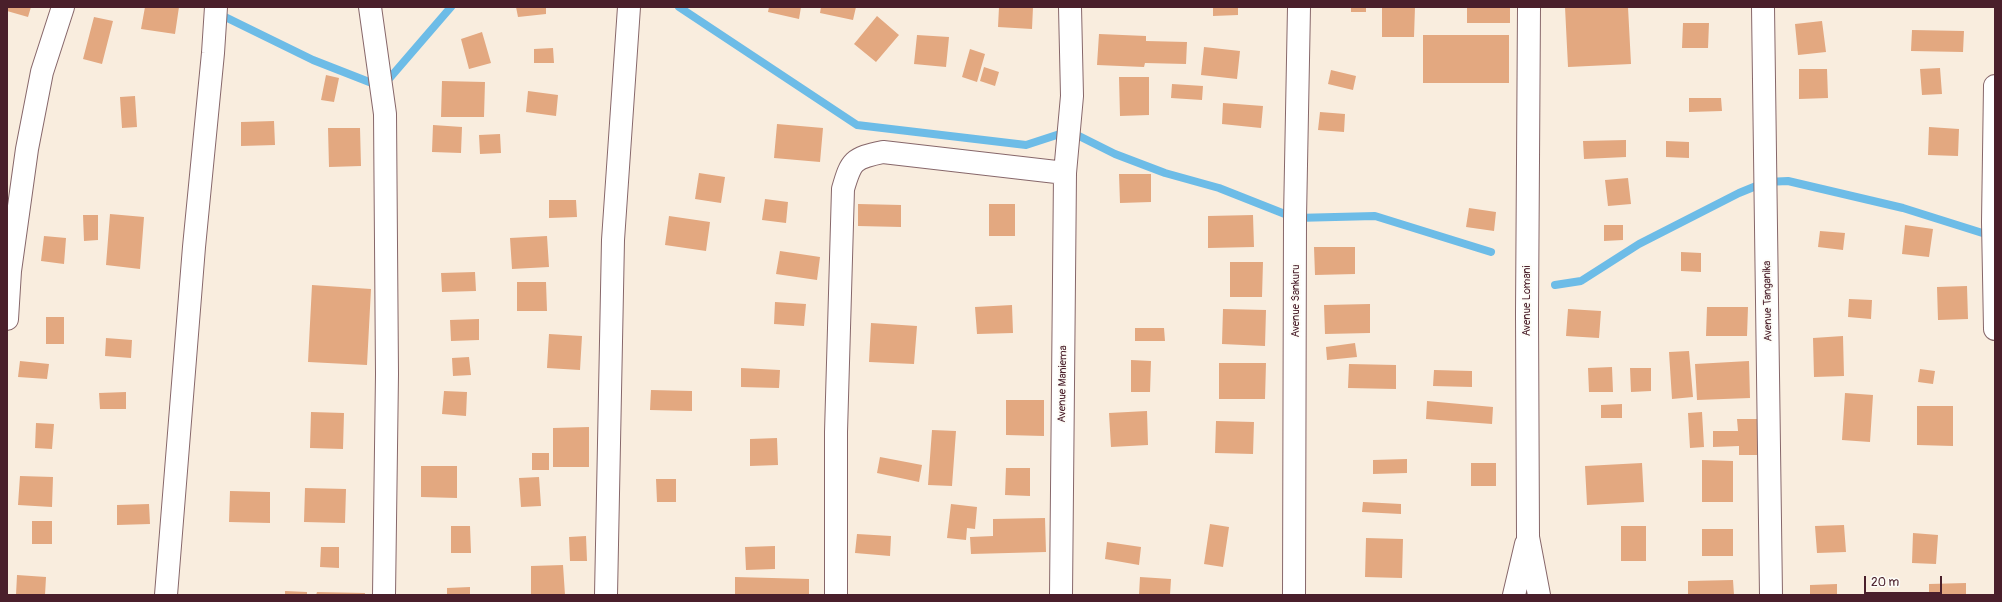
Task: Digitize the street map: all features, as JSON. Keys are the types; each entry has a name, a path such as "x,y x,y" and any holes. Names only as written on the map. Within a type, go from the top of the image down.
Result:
{"street":[{"path":"7,319 10,270 27,149 42,72 62,7"},
{"path":"166,595 193,255 213,53 216,7"},
{"path":"370,7 385,114 387,374 384,595"},
{"path":"606,595 613,240 629,7"},
{"name":"Avenue Maniema","path":"1061,595 1065,173 1072,96 1070,7"},
{"name":"Avenue Sankuru","path":"1294,595 1295,218 1299,7"},
{"name":"Avenue Lomani","path":"1529,7 1527,305 1528,537 1539,595"},
{"name":"Avenue Tanganika","path":"1764,7 1771,595"},
{"path":"1995,86 1993,222 1995,329"},
{"path":"836,595 836,432 838,327 843,190 849,168 863,156 883,152 1065,173"},
{"path":"1514,595 1528,537"}],"building":[{"path":"7,7 31,7 28,17 7,11"},
{"path":"145,7 179,7 175,34 141,29"},
{"path":"516,7 546,7 546,14 518,17"},
{"path":"769,7 801,7 799,19 768,12"},
{"path":"821,7 856,7 853,20 820,13"},
{"path":"999,7 1033,7 1032,29 998,27"},
{"path":"1213,7 1238,7 1238,15 1213,16"},
{"path":"1351,7 1366,7 1366,12 1351,12"},
{"path":"1382,7 1415,7 1414,37 1382,37"},
{"path":"1467,7 1510,7 1510,23 1467,23"},
{"path":"1565,7 1628,7 1631,64 1568,67"},
{"path":"877,16 899,35 876,62 854,44"},
{"path":"94,17 113,21 102,64 83,59"},
{"path":"1822,21 1826,52 1798,55 1795,24"},
{"path":"1683,23 1709,23 1708,48 1682,48"},
{"path":"1912,30 1964,31 1963,52 1911,51"},
{"path":"482,32 491,63 469,69 461,39"},
{"path":"1099,34 1146,36 1146,41 1187,42 1186,64 1145,63 1144,67 1097,65"},
{"path":"917,35 949,37 946,67 914,64"},
{"path":"1423,35 1509,35 1509,83 1423,83"},
{"path":"1204,47 1240,51 1237,79 1201,75"},
{"path":"553,48 554,63 534,63 534,49"},
{"path":"970,49 985,54 977,82 962,77"},
{"path":"984,67 999,72 995,86 980,81"},
{"path":"1940,68 1942,94 1922,95 1920,69"},
{"path":"1799,69 1827,69 1828,98 1799,99"},
{"path":"1331,70 1356,76 1353,90 1328,84"},
{"path":"326,75 339,78 334,102 321,100"},
{"path":"1119,77 1149,77 1149,115 1120,116"},
{"path":"442,81 485,82 484,117 441,117"},
{"path":"1172,84 1203,86 1202,100 1171,98"},
{"path":"528,91 558,95 556,116 526,112"},
{"path":"135,96 137,127 122,128 120,97"},
{"path":"1689,98 1721,98 1722,111 1689,112"},
{"path":"1223,103 1263,106 1261,128 1222,124"},
{"path":"1320,112 1345,114 1344,132 1318,130"},
{"path":"274,121 275,145 241,146 241,122"},
{"path":"777,124 823,128 820,162 774,158"},
{"path":"433,125 462,127 461,153 432,152"},
{"path":"1929,127 1959,129 1958,156 1928,155"},
{"path":"328,128 360,128 361,166 329,167"},
{"path":"500,134 501,153 480,154 479,135"},
{"path":"1626,140 1626,157 1584,159 1583,141"},
{"path":"1666,141 1689,142 1689,158 1666,157"},
{"path":"699,173 725,177 721,203 695,199"},
{"path":"1119,174 1151,174 1151,202 1120,203"},
{"path":"1628,178 1631,204 1608,206 1605,180"},
{"path":"765,199 788,202 786,223 762,220"},
{"path":"549,200 576,200 577,217 549,218"},
{"path":"858,204 901,205 901,227 858,226"},
{"path":"989,204 1015,204 1015,236 989,236"},
{"path":"1469,208 1496,212 1494,231 1466,227"},
{"path":"110,214 144,217 140,269 106,265"},
{"path":"83,215 98,215 98,240 84,241"},
{"path":"1253,215 1254,247 1208,248 1208,216"},
{"path":"669,216 710,222 706,251 665,245"},
{"path":"1604,225 1623,225 1623,240 1604,241"},
{"path":"1905,225 1933,229 1929,257 1902,254"},
{"path":"1820,231 1845,233 1843,250 1818,247"},
{"path":"44,236 66,238 64,264 41,261"},
{"path":"547,236 549,267 512,269 510,238"},
{"path":"1314,247 1355,247 1355,274 1315,275"},
{"path":"780,251 820,257 817,280 776,274"},
{"path":"1681,252 1701,253 1701,272 1681,271"},
{"path":"1230,262 1263,262 1262,297 1230,297"},
{"path":"475,272 476,291 442,292 441,273"},
{"path":"517,282 546,282 547,311 517,311"},
{"path":"312,285 371,289 367,365 308,362"},
{"path":"1967,286 1968,319 1938,320 1937,287"},
{"path":"1849,299 1872,300 1871,319 1848,317"},
{"path":"775,302 806,304 804,326 774,324"},
{"path":"1370,304 1370,333 1325,334 1324,305"},
{"path":"1012,305 1013,333 977,334 975,307"},
{"path":"1707,307 1748,307 1747,336 1706,336"},
{"path":"1223,309 1266,310 1265,346 1222,344"},
{"path":"1568,309 1601,311 1599,338 1566,336"},
{"path":"46,317 64,317 64,344 46,344"},
{"path":"479,319 479,340 451,341 450,320"},
{"path":"871,323 917,326 914,364 869,362"},
{"path":"1135,328 1164,328 1165,341 1135,341"},
{"path":"549,334 582,336 580,370 547,368"},
{"path":"1843,336 1844,376 1814,377 1813,338"},
{"path":"106,338 132,340 131,358 105,356"},
{"path":"1355,343 1357,357 1327,360 1326,347"},
{"path":"1689,351 1693,397 1672,399 1669,352"},
{"path":"469,357 471,375 453,376 452,358"},
{"path":"1131,360 1151,361 1150,392 1131,392"},
{"path":"20,361 49,364 47,379 18,377"},
{"path":"1749,361 1750,398 1697,400 1695,364"},
{"path":"1219,363 1266,363 1265,399 1219,399"},
{"path":"1349,364 1396,365 1396,389 1348,388"},
{"path":"1612,367 1613,392 1589,392 1588,368"},
{"path":"741,368 780,370 779,388 741,387"},
{"path":"1630,368 1651,368 1651,391 1631,392"},
{"path":"1920,369 1935,371 1933,384 1918,382"},
{"path":"1434,370 1472,371 1472,387 1433,386"},
{"path":"651,390 692,391 692,411 650,410"},
{"path":"444,391 467,392 466,416 442,414"},
{"path":"126,392 126,409 100,409 99,393"},
{"path":"1845,393 1873,395 1870,442 1842,440"},
{"path":"1006,400 1044,400 1044,436 1006,435"},
{"path":"1427,401 1493,407 1492,424 1426,419"},
{"path":"1622,404 1622,418 1601,418 1601,405"},
{"path":"1917,406 1953,406 1953,446 1917,445"},
{"path":"1147,411 1148,445 1111,447 1109,413"},
{"path":"311,412 344,413 343,449 310,448"},
{"path":"1702,412 1704,447 1690,448 1688,413"},
{"path":"1737,419 1757,419 1757,455 1739,455 1739,446 1713,447 1713,431 1738,431"},
{"path":"1216,421 1254,422 1253,454 1215,453"},
{"path":"36,423 54,424 52,449 35,448"},
{"path":"589,427 589,467 553,467 553,428"},
{"path":"932,430 956,431 952,486 928,485"},
{"path":"777,438 778,465 750,466 750,439"},
{"path":"532,453 549,453 549,470 532,470"},
{"path":"880,457 922,465 919,482 877,473"},
{"path":"1407,459 1407,473 1373,474 1373,460"},
{"path":"1702,460 1733,461 1733,502 1702,502"},
{"path":"1471,463 1496,463 1496,486 1471,486"},
{"path":"1642,463 1644,502 1587,505 1585,466"},
{"path":"421,466 457,466 457,498 421,497"},
{"path":"1006,468 1030,468 1030,496 1005,495"},
{"path":"20,476 53,477 52,507 18,505"},
{"path":"539,477 541,506 521,507 519,478"},
{"path":"656,479 676,479 676,502 657,502"},
{"path":"305,488 346,489 345,523 304,522"},
{"path":"230,491 270,492 270,523 229,522"},
{"path":"1363,502 1401,504 1401,514 1362,512"},
{"path":"149,504 150,524 117,525 117,505"},
{"path":"951,504 977,507 975,529 967,528 966,540 947,538"},
{"path":"1045,518 1046,552 971,554 970,537 993,536 993,519"},
{"path":"32,521 52,521 52,544 32,544"},
{"path":"1210,524 1229,527 1223,567 1204,564"},
{"path":"1844,525 1846,552 1817,553 1815,526"},
{"path":"451,526 470,526 471,553 451,553"},
{"path":"1621,526 1646,526 1646,561 1621,561"},
{"path":"1702,529 1733,529 1733,556 1702,556"},
{"path":"1913,533 1938,535 1936,564 1912,563"},
{"path":"857,534 891,536 890,556 855,553"},
{"path":"586,536 587,561 570,561 569,537"},
{"path":"1366,538 1403,539 1402,578 1365,577"},
{"path":"1107,542 1141,547 1139,565 1105,559"},
{"path":"775,546 775,569 746,570 745,547"},
{"path":"321,547 339,547 339,568 320,567"},
{"path":"563,565 565,595 531,595 531,566"},
{"path":"17,575 46,577 45,595 16,595"},
{"path":"735,577 809,579 809,595 735,595"},
{"path":"1140,577 1171,579 1170,595 1139,595"},
{"path":"1733,580 1734,595 1688,595 1688,581"},
{"path":"1966,583 1966,595 1929,595 1929,584"},
{"path":"1837,584 1837,595 1810,595 1810,585"},
{"path":"470,587 470,595 447,595 447,588"},
{"path":"285,591 307,592 307,595 285,595"},
{"path":"317,592 365,593 365,595 316,595"}],"waterway":[{"path":"217,13 313,60 382,87 451,7"},
{"path":"679,7 857,125 1026,145 1069,131 1115,154 1165,173 1219,188 1295,218 1375,216 1491,252"},
{"path":"1555,285 1581,281 1639,244 1739,193 1766,182 1788,181 1903,208 1992,236"}]}
